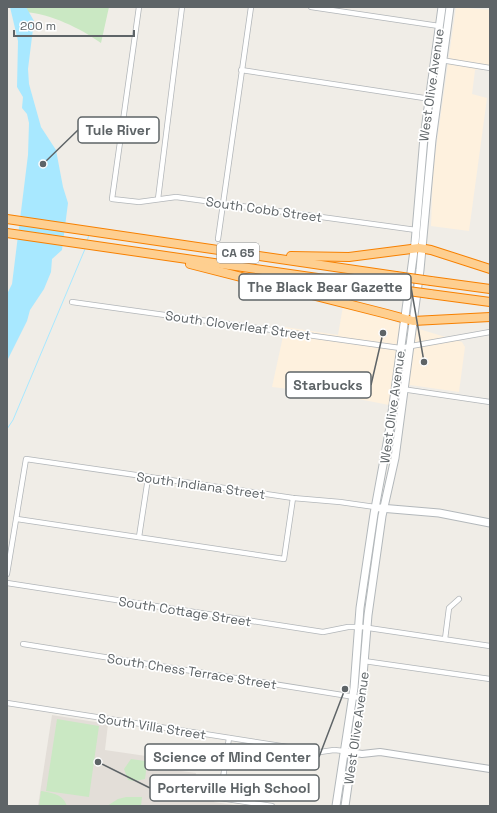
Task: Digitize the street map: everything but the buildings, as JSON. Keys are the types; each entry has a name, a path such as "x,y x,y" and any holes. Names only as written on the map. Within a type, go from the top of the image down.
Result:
{"highway":[{"name":"CA 65","path":"7,219 490,290"},
{"name":"CA 65","path":"7,233 490,302"},
{"path":"220,251 331,258 355,257 418,248 490,269"},
{"path":"162,255 408,321 490,317"}],"main road":[{"name":"West Olive Avenue","path":"345,806 361,698 364,661 362,627 394,458 404,389 405,348 408,321 426,201 437,100 439,26 442,7"},
{"name":"West Olive Avenue","path":"418,248 416,230 429,99 450,7"},
{"path":"420,180 423,186 423,199 426,201"},
{"name":"West Olive Avenue","path":"336,806 362,627 376,507 386,456 396,388 405,348"},
{"path":"376,507 445,514 490,523"}],"street":[{"name":"South Cobb Street","path":"139,7 112,199 139,202 176,197 416,230"},
{"path":"158,199 182,7"},
{"path":"218,239 224,203 240,70 250,7"},
{"path":"311,7 439,26"},
{"path":"439,60 490,68"},
{"path":"240,70 437,100"},
{"name":"South Cloverleaf Street","path":"72,302 405,348 490,332"},
{"path":"396,388 490,402"},
{"name":"South Indiana Street","path":"16,519 26,459 293,498 376,507"},
{"path":"139,537 148,478"},
{"path":"7,574 16,519 284,559 293,498"},
{"name":"South Cottage Street","path":"7,583 323,632 362,627 490,646"},
{"path":"445,639 449,608 459,599"},
{"name":"South Chess Terrace Street","path":"24,644 361,698"},
{"path":"364,661 490,679"},
{"name":"South Villa Street","path":"7,703 320,752 334,750 344,751"},
{"path":"229,738 220,798 272,806"},
{"path":"344,751 362,754 380,752 490,769"}],"shaded area":[{"path":"456,7 490,10 490,66 475,70 472,94 487,98 469,231 431,226 433,169"},
{"path":"343,306 462,342 465,347 459,392 410,385 389,405 333,394 272,387 285,327 338,335"},
{"path":"52,715 108,724 105,750 153,757 152,767 196,773 193,793 215,796 214,802 241,806 38,806"}],"green space":[{"path":"20,7 109,7 101,43 84,32 65,23 35,13 25,12"},
{"path":"57,719 99,726 89,797 46,791"},
{"path":"131,759 145,761 147,764 145,779 135,781 128,780 124,769"},
{"path":"41,791 53,793 60,797 67,806 39,806"},
{"path":"126,797 142,797 141,806 107,806 118,799"}],"water":[{"path":"10,7 26,7 34,21 28,69 29,84 41,127 56,150 63,187 68,203 62,250 52,259 51,272 44,289 30,310 27,321 7,361 7,294 12,284 28,155 29,123 27,114 22,108 23,97 17,87 18,41"}],"waterway":[{"path":"87,241 89,235"},
{"path":"7,429 13,420 85,249"}],"place":[{"name":"Tule River","path":"43,164"},
{"name":"Starbucks","path":"383,333"},
{"name":"The Black Bear Gazette","path":"424,362"},
{"name":"Science of Mind Center","path":"345,689"},
{"name":"Porterville High School","path":"98,762"}]}
